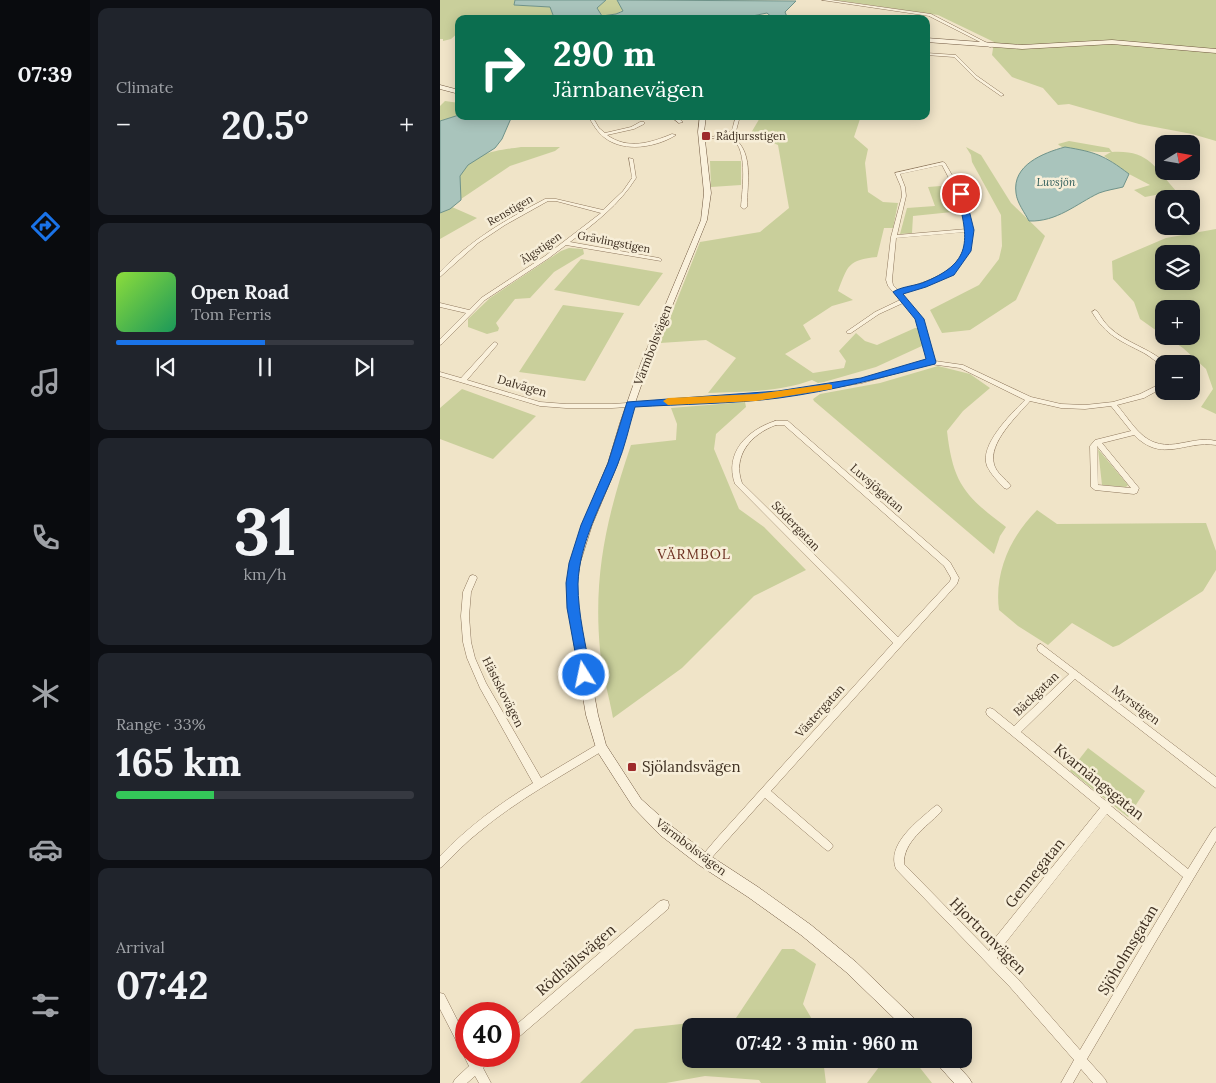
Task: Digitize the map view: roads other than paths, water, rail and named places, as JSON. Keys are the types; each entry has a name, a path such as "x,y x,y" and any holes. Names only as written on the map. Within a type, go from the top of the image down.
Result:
{"street":[{"path":"824,0 930,15 991,46"},
{"path":"930,40 991,46 1033,47 1112,42 1216,51"},
{"path":"930,54 955,56 976,76 1002,95"},
{"path":"440,87 455,91"},
{"path":"592,120 605,134 633,147 649,144 674,135"},
{"name":"Värmbolsvägen","path":"702,120 700,127 706,168 707,211 652,346 631,404 613,463 580,546 572,583 573,608 581,659 601,747 637,803 665,830 704,860 806,930 851,967 904,1018"},
{"path":"727,136 736,129 737,120"},
{"path":"605,134 632,128 642,123"},
{"path":"702,139 727,136 736,139 743,148 744,207"},
{"name":"Älgstigen","path":"440,343 489,294 565,243 604,212 632,182 635,174 631,159"},
{"path":"897,292 923,285 951,274 967,251 970,230 961,194 944,163 897,173 903,187 904,196 894,237 888,276 890,285 920,319 932,362"},
{"name":"Renstigen","path":"440,275 463,252 479,240 546,200 556,200 604,212"},
{"path":"894,237 970,230"},
{"name":"Grävlingstigen","path":"565,243 659,260"},
{"path":"849,332 877,313 904,300"},
{"path":"440,305 470,312"},
{"path":"1095,312 1102,324 1112,334 1155,358"},
{"path":"464,379 495,344"},
{"name":"Dalvägen","path":"440,374 464,379 540,404 631,404 778,395 862,381 913,365 932,362 960,366 1029,399 1074,407 1114,404 1142,396 1155,389"},
{"path":"1007,486 992,470 988,458 990,451 1004,429 1029,399"},
{"path":"1114,404 1146,442 1160,448 1172,448 1202,441 1216,443"},
{"name":"Luvsjögatan","path":"778,422 786,423 895,518 947,564 955,578"},
{"name":"Södergatan","path":"778,422 744,442 735,479 898,643"},
{"path":"1097,442 1135,488 1134,491 1095,487 1093,446 1097,442 1136,432"},
{"name":"Hästskovägen","path":"473,578 467,592 465,616 466,642 471,658 483,685 539,784"},
{"name":"Västergatan","path":"704,860 955,578"},
{"name":"Myrstigen","path":"1041,648 1216,783"},
{"name":"Bäckgatan","path":"1015,731 1074,675"},
{"name":"Kvarnängsgatan","path":"990,712 1189,876"},
{"path":"440,863 469,832 539,784 601,747"},
{"path":"764,792 828,846"},
{"name":"Gennegatan","path":"991,959 999,942 1107,807"},
{"name":"Hjortronvägen","path":"937,810 900,847 897,857 899,866 991,959 1101,1083"},
{"name":"Sjöholmsgatan","path":"1067,1083 1216,832"},
{"name":"Rödhällsvägen","path":"520,1029 664,905"},
{"path":"440,998 455,1027"},
{"path":"460,1083 477,1067 486,1083"},
{"path":"950,1068 964,1083"}],"water":[{"path":"515,0 606,0 597,8 601,15 553,15 550,7 514,5"},
{"path":"617,0 796,1 785,12 786,15 769,15 767,13 757,15 609,15 623,11"},
{"path":"455,116 455,120 510,120 502,139 495,148 468,165 460,176 461,200 450,209 440,213 440,121"},
{"name":"Luvsjön","path":"1065,147 1106,158 1129,174 1123,187 1099,193 1066,212 1049,219 1029,221 1019,204 1016,193 1016,183 1019,175 1024,168 1039,157"}],"place":[{"name":"Rådjursstigen","path":"706,136"},
{"name":"Sjölandsvägen","path":"632,767"}],"district":[{"name":"VÄRMBOL","path":"694,554"}]}
